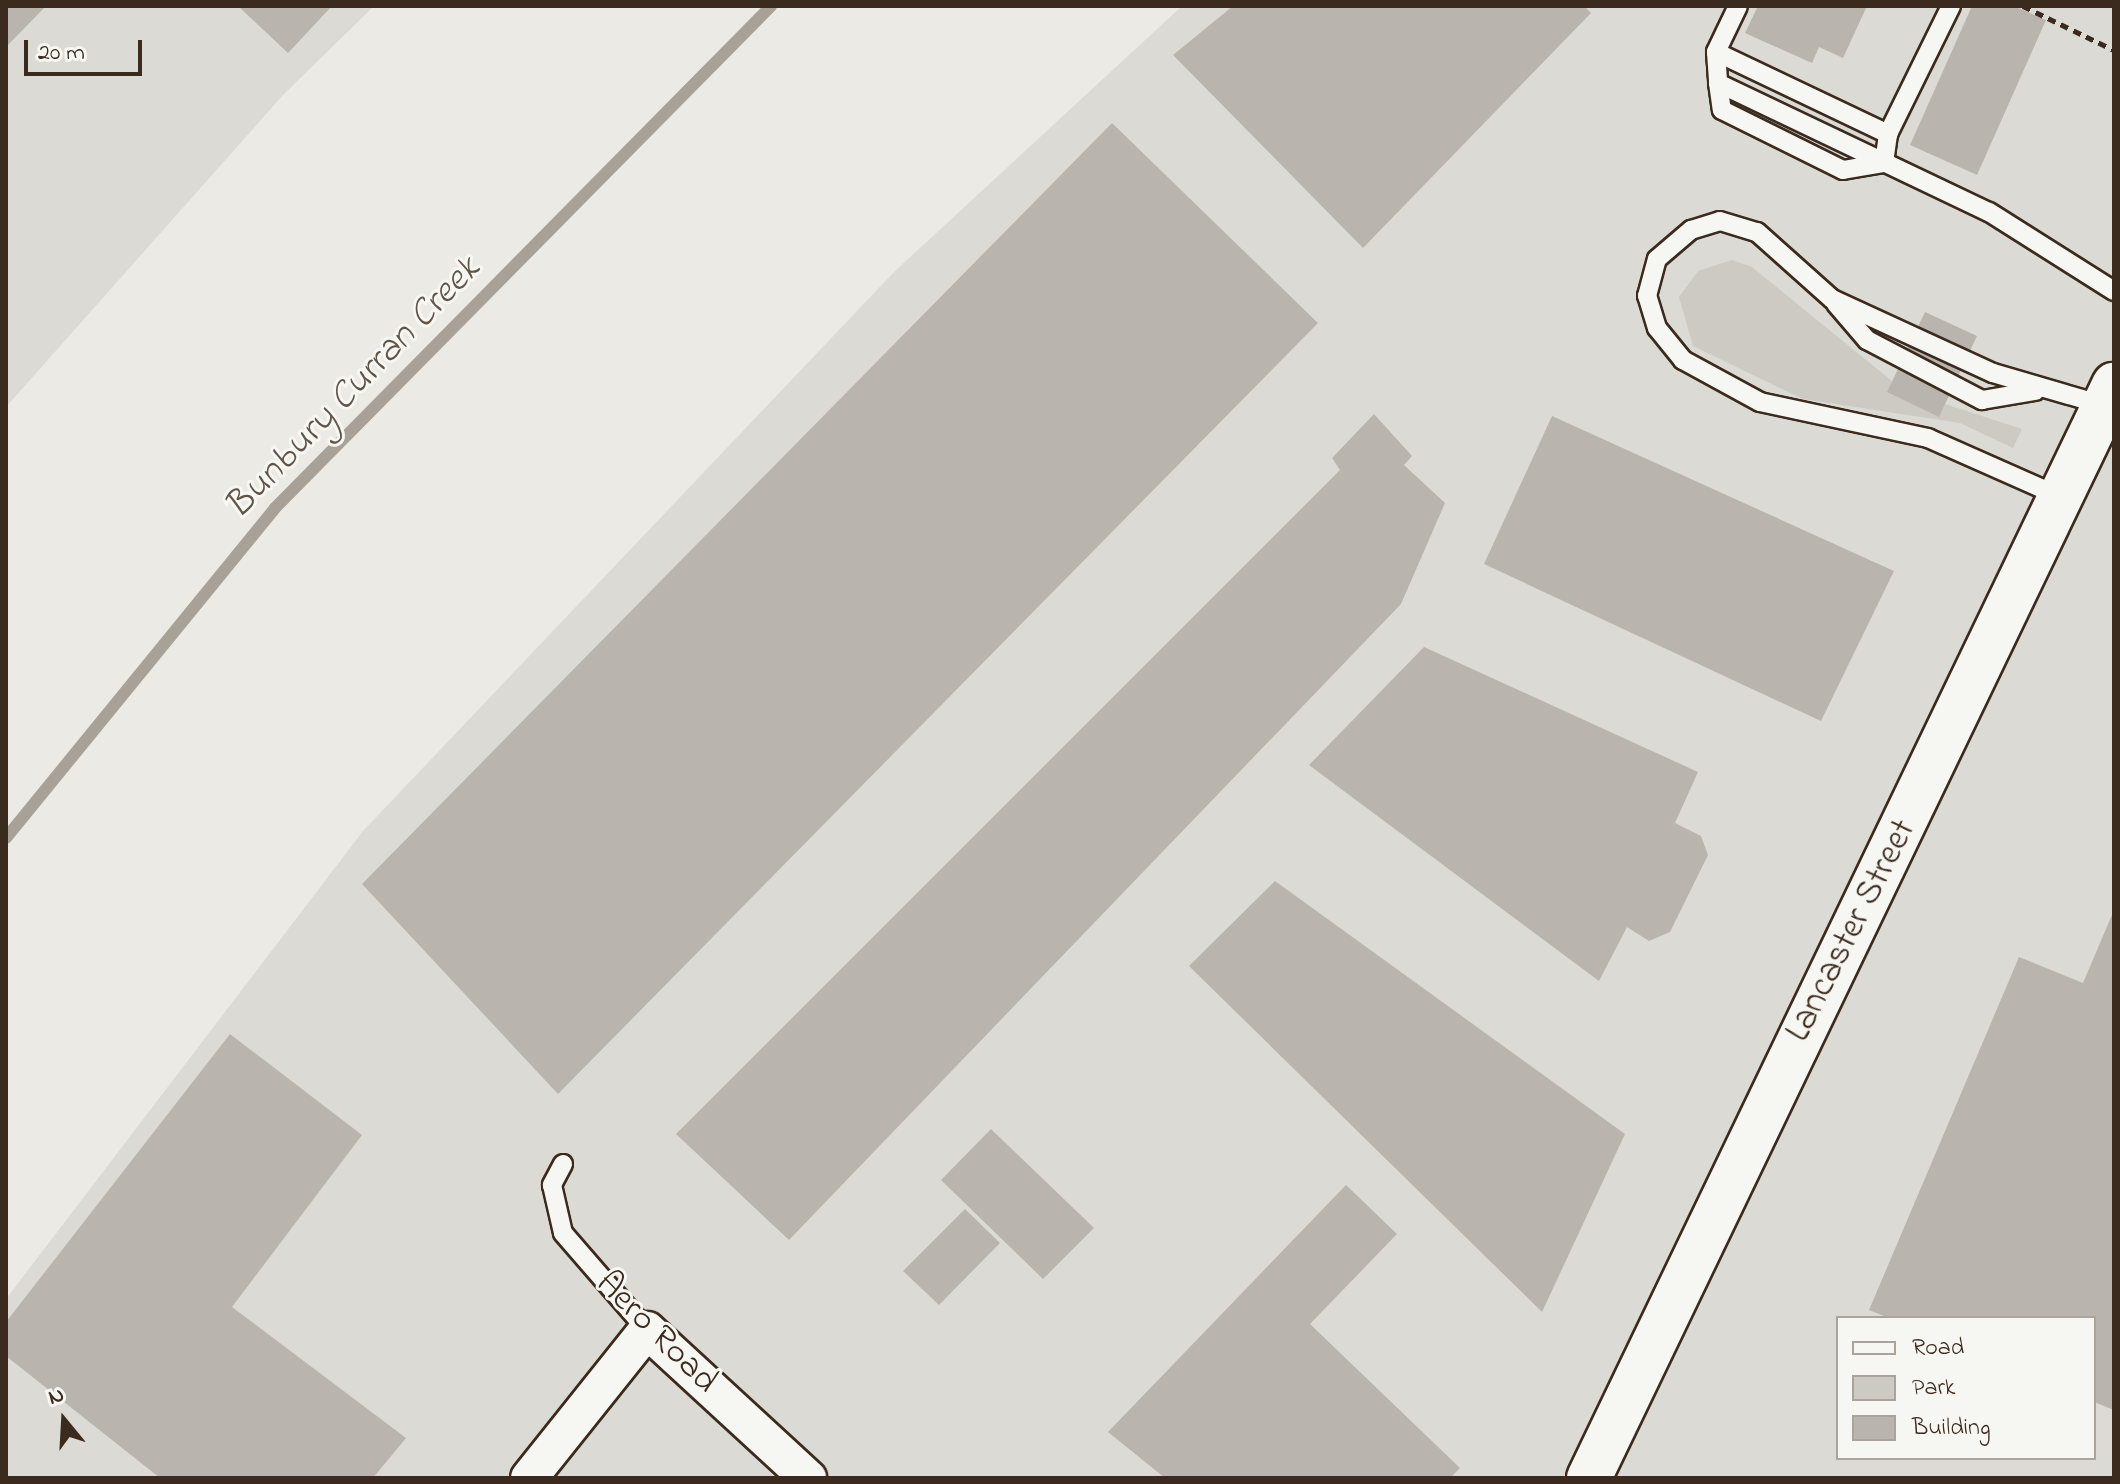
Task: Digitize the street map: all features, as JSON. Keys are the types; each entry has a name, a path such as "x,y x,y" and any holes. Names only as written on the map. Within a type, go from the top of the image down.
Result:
{"street":[{"name":"Lancaster Street","path":"1589,1478 2109,395"},
{"path":"529,1478 647,1330"},
{"name":"Aero Road","path":"647,1330 808,1478"}],"lane":[{"path":"1738,6 1716,52 1718,83 1989,212 2114,291"},
{"path":"1884,163 1888,134 1951,6"},
{"path":"1716,52 1888,134"},
{"path":"2061,497 1928,438 1760,402 1683,360 1657,328 1647,296 1657,259 1691,230 1720,221 1757,232 1832,299 1867,340 1982,400 2038,390 2109,395"},
{"path":"1832,299 2038,390"},
{"name":"Aero Road","path":"563,1164 552,1185 563,1233 647,1330"}],"path":[{"path":"2023,6 2114,50"}],"shaded area":[{"path":"6,6 374,6 283,95 6,407"},
{"path":"1182,6 2114,6 2114,1478 6,1478 6,1299 363,831 894,272"}],"green space":[{"path":"1732,260 1752,267 1892,381 1888,392 1939,416 1945,404 2022,429 2013,448 1960,423 1803,399 1693,346 1679,297 1698,271"}],"building":[{"path":"6,6 46,6 6,47"},
{"path":"238,6 332,6 288,53"},
{"path":"1233,6 1584,6 1591,13 1363,248 1173,55"},
{"path":"1758,6 1867,6 1843,58 1819,47 1812,63 1745,33"},
{"path":"1972,6 2014,6 2046,20 1977,175 1910,145"},
{"path":"1112,123 1318,323 558,1094 362,884"},
{"path":"1925,312 1977,336 1939,417 1887,392"},
{"path":"1374,414 1412,456 1404,465 1445,503 1401,604 789,1240 676,1134 1340,470 1332,458"},
{"path":"1552,416 1894,571 1821,721 1484,564"},
{"path":"1424,647 1698,772 1675,823 1701,836 1708,855 1670,932 1649,941 1627,927 1599,981 1309,765"},
{"path":"1275,881 1625,1134 1542,1312 1189,966"},
{"path":"2114,910 2114,1410 2096,1403 2096,1316 1884,1316 1869,1310 2019,957 2083,983"},
{"path":"230,1034 362,1135 232,1307 406,1438 373,1478 160,1478 6,1356 6,1322"},
{"path":"991,1129 1094,1228 1043,1279 941,1180"},
{"path":"1346,1185 1397,1234 1310,1324 1460,1468 1450,1478 1165,1478 1108,1432"},
{"path":"965,1209 1000,1243 939,1305 903,1271"}],"waterway":[{"name":"Bunbury Curran Creek","path":"6,838 275,508 771,6"}]}
